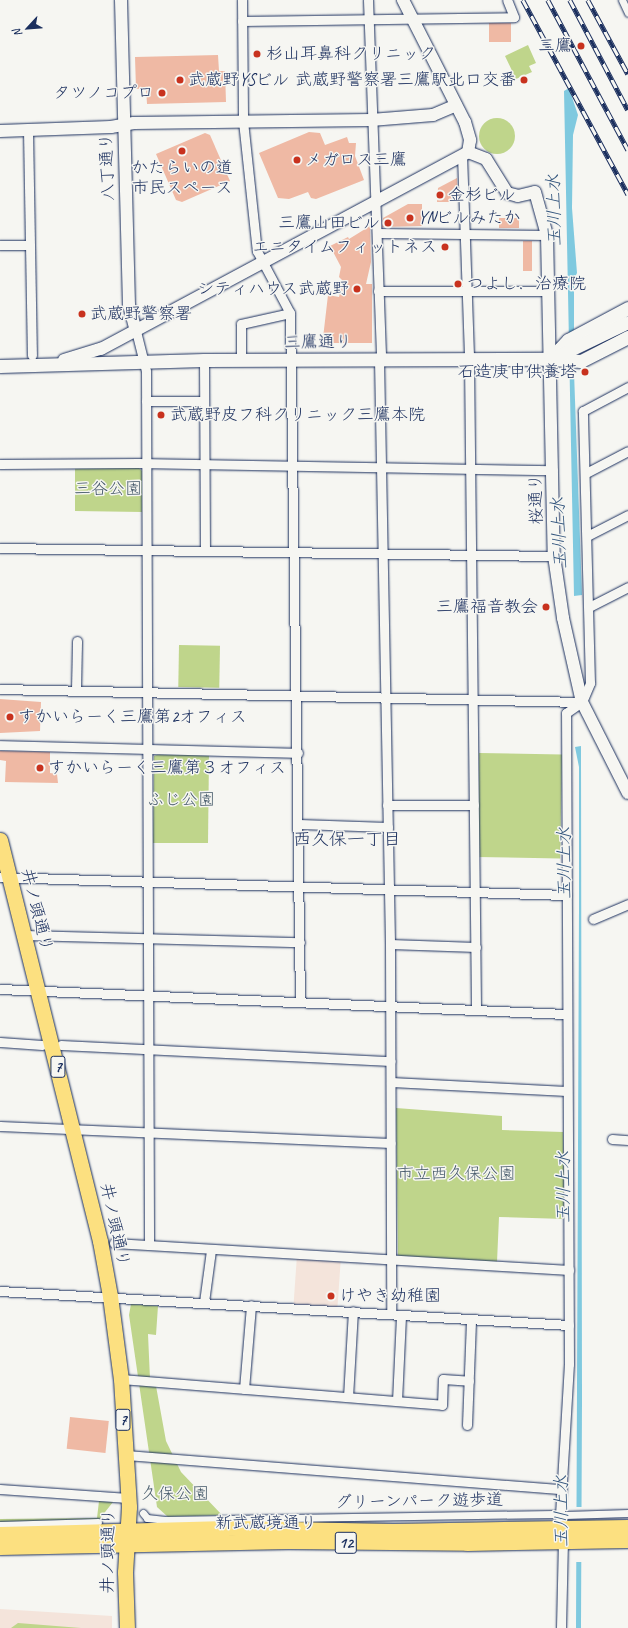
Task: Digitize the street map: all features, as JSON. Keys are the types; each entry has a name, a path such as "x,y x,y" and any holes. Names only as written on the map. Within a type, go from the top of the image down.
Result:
{"main road":[{"path":"551,359 568,340 628,308"},
{"name":"三鷹通り","path":"0,366 49,363 204,360 551,359 628,322"},
{"path":"551,359 581,361 628,337"},
{"name":"井ノ頭通り","path":"0,840 4,877 24,935 100,1241 110,1296 120,1379 126,1455 128,1498 126,1538 127,1628"},
{"name":"新武蔵境通り","path":"0,1534 126,1538 564,1531 590,1528 628,1527"},
{"name":"新武蔵境通り","path":"590,1528 628,1540"},
{"name":"新武蔵境通り","path":"0,1547 126,1538"}],"street":[{"name":"八丁通り","path":"121,0 123,124 129,305 136,331"},
{"path":"242,0 243,120 257,251 264,261 290,314 298,753 300,1002"},
{"path":"368,0 371,120 377,200 380,359 380,467 390,944 391,1314"},
{"path":"403,0 469,131 465,154 465,234 468,292 474,805 477,893 476,1010"},
{"path":"242,21 514,17 507,0"},
{"path":"622,0 628,13"},
{"path":"0,130 110,127 123,124 243,120 371,120 433,115 456,105"},
{"path":"28,130 32,355"},
{"path":"49,363 78,358 136,331 465,154"},
{"name":"桜通り","path":"465,154 489,162 507,193 518,196 535,192 547,235 551,359 554,556 563,618 582,702 628,793"},
{"path":"377,233 547,235"},
{"path":"0,245 30,245"},
{"path":"378,291 549,291"},
{"path":"241,360 240,324 290,314"},
{"path":"136,331 144,361 146,401 146,549 149,691 149,1246"},
{"path":"204,360 205,550"},
{"path":"561,1628 564,1531 562,1489 569,1325 568,1090 566,1014 566,713 582,702 590,683 588,536 583,411 628,387"},
{"path":"146,401 204,401"},
{"path":"586,473 628,451"},
{"path":"0,464 146,463 553,470"},
{"path":"588,536 628,515"},
{"path":"0,548 554,556"},
{"path":"589,607 628,587"},
{"path":"76,641 76,690"},
{"path":"0,689 384,695 582,702"},
{"path":"0,745 298,753"},
{"path":"387,804 474,805"},
{"path":"299,824 388,827"},
{"path":"4,877 567,896"},
{"path":"593,918 628,904"},
{"path":"24,935 149,940 300,942"},
{"path":"390,944 476,947"},
{"path":"0,989 566,1014"},
{"path":"0,1042 42,1045"},
{"path":"61,1045 391,1061"},
{"path":"391,1082 568,1090"},
{"path":"0,1126 391,1143"},
{"path":"612,1139 628,1140"},
{"path":"114,1243 211,1250 569,1270"},
{"path":"204,1302 211,1250"},
{"path":"0,1291 110,1296 569,1325"},
{"path":"244,1389 251,1305"},
{"path":"348,1397 353,1311"},
{"path":"397,1401 401,1314"},
{"path":"467,1425 471,1319"},
{"path":"120,1379 442,1405 443,1379 469,1381"},
{"path":"126,1455 562,1489"},
{"path":"0,1489 128,1498"},
{"name":"グリーンパーク遊歩道","path":"143,1513 147,1518 165,1520 554,1514"},
{"path":"590,1528 628,1513"},
{"path":"0,1524 98,1522"}],"shaded area":[{"path":"297,1255 341,1258 337,1307 294,1304"},
{"path":"0,1609 112,1616 112,1628 0,1628"}],"green space":[{"path":"528,45 536,63 529,66 532,72 516,79 505,56"},
{"path":"501,118 510,123 514,129 514,143 510,149 501,154 493,154 484,149 480,143 479,132 484,123 490,119"},
{"name":"三谷公園","path":"75,466 137,466 142,471 142,512 75,511"},
{"path":"179,645 220,646 219,688 178,687"},
{"path":"479,753 562,754 560,858 477,857"},
{"name":"ふじ公園","path":"159,754 209,755 208,843 153,843 154,756"},
{"name":"市立西久保公園","path":"396,1108 502,1116 502,1130 563,1132 565,1219 499,1217 497,1262 398,1256"},
{"name":"久保公園","path":"131,1304 158,1306 156,1335 148,1334 150,1379 156,1386 166,1441 181,1472 222,1515 168,1517 157,1507 129,1315"},
{"path":"99,1501 113,1502 98,1521 0,1523 0,1519 97,1518"},
{"path":"18,1623 81,1628 11,1628"}],"water":[{"path":"569,88 578,115 573,135 572,208 577,273 574,279 574,372 582,595 574,596 564,91"},
{"path":"581,746 581,1628 576,1628 579,767 575,747"}],"pier":[{"path":"575,1507 583,1507 583,1562 575,1562"}],"building":[{"path":"489,23 511,23 511,42 489,42"},
{"name":"武蔵野YSビル","path":"218,55 219,71 225,71 226,102 147,104 146,88 136,89 135,57"},
{"path":"309,132 320,133 325,145 347,137 349,143 356,143 355,156 364,180 316,199 311,198 308,192 289,199 278,198 259,153"},
{"path":"205,133 210,135 230,181 182,202 176,200 156,154"},
{"path":"457,178 458,202 437,202 438,188"},
{"name":"YNビルみたか","path":"408,204 422,204 422,226 382,227 383,218"},
{"path":"499,218 519,218 519,228 499,228"},
{"name":"シティハウス武蔵野","path":"370,226 371,262 366,284 372,284 372,343 331,343 323,338 328,295 339,297 343,281 339,277 341,267 330,246 348,237 349,239"},
{"path":"523,241 532,241 532,271 523,271"},
{"name":"すかいらーく三鷹第2オフィス","path":"0,699 41,702 40,731 0,733"},
{"name":"すかいらーく三鷹第３オフィス","path":"0,751 50,752 50,773 57,774 58,783 5,782 6,761 0,760"},
{"path":"70,1417 109,1421 105,1453 67,1449"}],"railway":[{"path":"523,0 628,194"},
{"path":"548,0 628,150"},
{"path":"570,0 628,110"},
{"path":"588,0 628,74"}],"place":[{"name":"三鷹","path":"581,46"},
{"name":"杉山耳鼻科クリニック","path":"257,54"},
{"name":"武蔵野YSビル","path":"180,80"},
{"name":"武蔵野警察署三鷹駅北口交番","path":"524,80"},
{"name":"タツノコプロ","path":"162,93"},
{"name":"かたらいの道 市民スペース","path":"182,151"},
{"name":"メガロス三鷹","path":"297,160"},
{"name":"金杉ビル","path":"440,195"},
{"name":"YNビルみたか","path":"410,218"},
{"name":"三鷹山田ビル","path":"388,223"},
{"name":"エニタイムフィットネス","path":"445,247"},
{"name":"つよし．治療院","path":"458,284"},
{"name":"シティハウス武蔵野","path":"357,289"},
{"name":"武蔵野警察署","path":"82,314"},
{"name":"石造庚申供養塔","path":"585,372"},
{"name":"武蔵野皮フ科クリニック三鷹本院","path":"161,415"},
{"name":"三鷹福音教会","path":"546,607"},
{"name":"すかいらーく三鷹第2オフィス","path":"10,717"},
{"name":"すかいらーく三鷹第３オフィス","path":"40,768"},
{"name":"けやき幼稚園","path":"331,1296"}],"district":[{"name":"西久保一丁目","path":"347,839"}],"water label":[{"name":"玉川上水","path":"554,210"},
{"name":"玉川上水","path":"559,533"},
{"name":"玉川上水","path":"564,863"},
{"name":"玉川上水","path":"563,1187"},
{"name":"玉川上水","path":"561,1511"}]}
